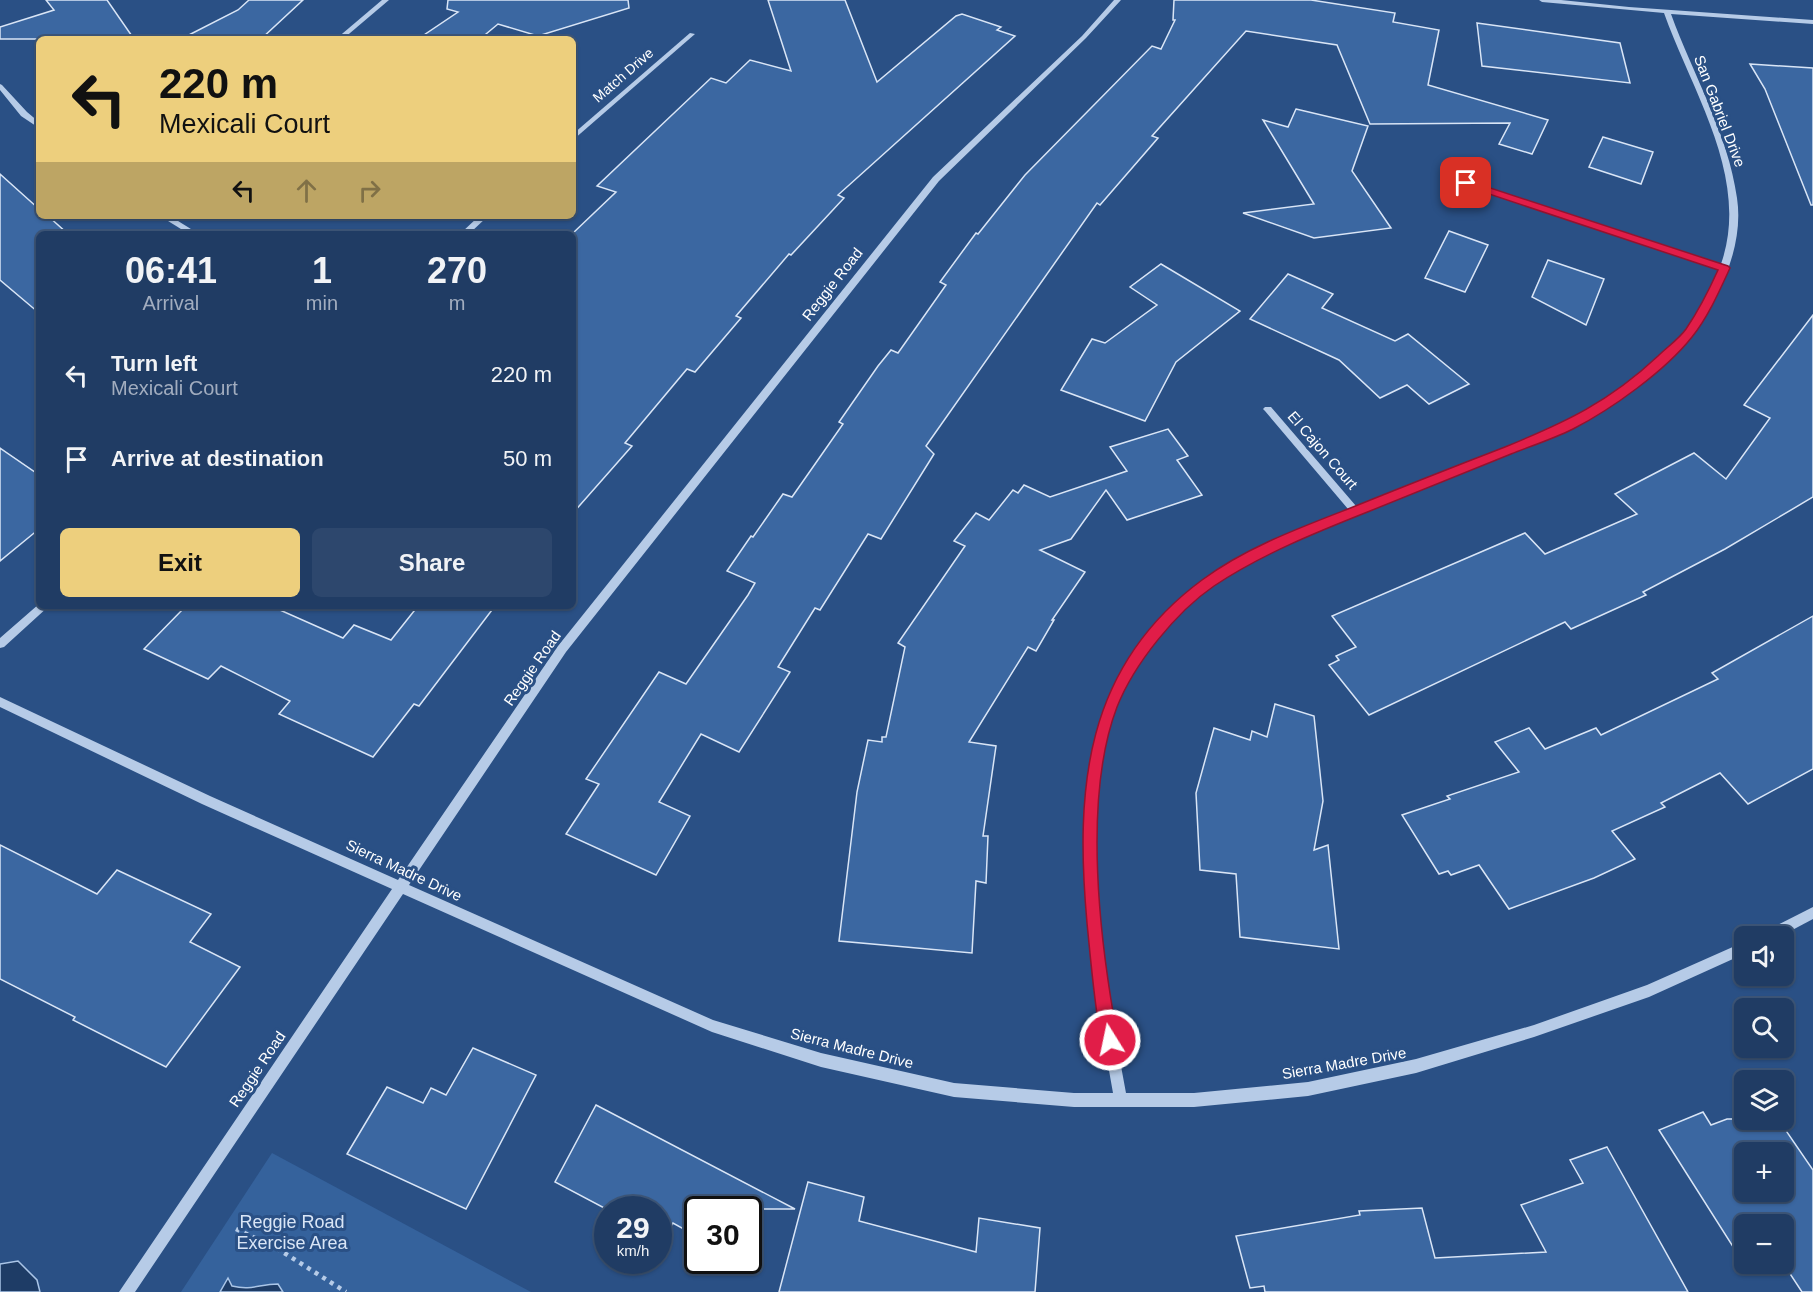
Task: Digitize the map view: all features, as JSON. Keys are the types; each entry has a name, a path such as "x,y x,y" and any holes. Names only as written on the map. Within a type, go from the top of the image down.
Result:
{"street":[{"path":"343,36 386,0"},
{"name":"Reggie Road","path":"126,1292 562,649 936,179 1084,37 1118,0"},
{"path":"1542,0 1667,12 1813,22"},
{"name":"San Gabriel Drive","path":"1121,1100 1102,1000 1090,849 1090,816 1097,753 1111,705 1138,657 1168,618 1208,583 1259,553 1306,531 1568,426 1609,402 1650,370 1688,334 1711,298 1724,268 1734,224 1732,188 1722,154 1667,12"},
{"name":"Match Drive","path":"576,135 692,34"},
{"path":"0,86 24,114 36,124"},
{"path":"1444,176 1724,268"},
{"path":"169,219 190,231"},
{"path":"467,231 481,219"},
{"name":"El Cajon Court","path":"1268,409 1356,512"},
{"path":"0,644 41,609"},
{"name":"Sierra Madre Drive","path":"0,702 206,800 712,1026 821,1060 954,1090 1074,1100 1194,1100 1308,1089 1416,1066 1534,1031 1649,991 1734,953"},
{"path":"1788,926 1813,913"}],"path":[{"path":"236,1229 278,1249 346,1292"}],"green space":[{"name":"Reggie Road Exercise Area","path":"272,1153 531,1292 181,1292"}],"shaded area":[{"path":"18,1261 37,1280 40,1292 0,1292 0,1264"},
{"path":"228,1278 232,1286 250,1288 278,1284 283,1292 220,1292"}],"building":[{"path":"46,0 107,0 132,36 36,36 36,39 0,39 0,27 54,10"},
{"path":"249,0 303,0 264,36 187,36 238,10"},
{"path":"448,0 628,0 629,8 538,36 498,24 484,36 422,36 458,12 447,9"},
{"path":"768,0 845,0 877,82 956,16 962,14 1001,27 997,30 1015,36 838,195 844,198 791,255 789,254 736,316 741,318 695,372 687,369 625,443 632,446 576,510 575,231 616,192 597,186 711,78 726,83 750,60 791,71"},
{"path":"1174,0 1311,0 1395,13 1393,22 1439,30 1428,85 1548,120 1532,154 1499,144 1510,123 1370,124 1337,45 1246,31 1152,136 1158,138 1100,205 1097,203 926,446 934,454 881,539 868,534 820,610 815,608 778,667 790,672 739,752 701,734 659,802 690,816 656,875 566,834 599,784 586,779 659,672 686,684 748,595 755,583 727,571 751,536 753,537 783,494 792,497 843,424 839,422 878,366 891,350 898,353 946,285 940,282 976,233 978,234 1025,175 1152,46 1161,49 1175,20 1173,20"},
{"path":"1477,23 1620,43 1630,83 1482,66"},
{"path":"1750,64 1813,68 1813,205 1811,205 1765,89"},
{"path":"1296,109 1368,126 1352,171 1391,228 1314,238 1243,213 1314,204 1263,120 1288,127"},
{"path":"1603,137 1653,152 1641,184 1589,167"},
{"path":"0,174 36,206 36,219 51,219 65,231 36,231 36,310 0,280"},
{"path":"1449,231 1488,245 1465,292 1425,278"},
{"path":"1548,260 1604,279 1586,325 1532,297"},
{"path":"1161,264 1240,311 1176,362 1145,421 1061,390 1092,339 1105,343 1157,305 1130,287"},
{"path":"1288,274 1333,294 1322,308 1395,341 1408,334 1469,384 1429,404 1407,385 1380,398 1339,360 1250,319"},
{"path":"1813,315 1813,497 1725,549 1643,592 1646,595 1571,629 1565,622 1369,715 1329,665 1339,660 1336,656 1356,647 1332,616 1525,533 1545,554 1637,514 1615,494 1694,453 1726,479 1770,418 1744,405"},
{"path":"1168,429 1188,456 1177,460 1202,495 1127,520 1106,490 1071,539 1040,550 1085,572 1052,620 1054,620 1036,651 1028,647 969,742 996,746 983,836 988,836 986,883 976,881 972,953 839,941 857,792 868,740 882,742 882,737 886,737 905,647 898,643 965,546 954,541 976,513 989,520 1013,490 1018,493 1024,485 1050,497 1127,471 1110,447"},
{"path":"0,448 36,473 36,531 0,561"},
{"path":"183,609 278,609 343,638 354,625 391,640 416,609 493,609 419,706 414,704 373,757 279,714 290,701 221,666 208,679 144,649"},
{"path":"1813,616 1813,769 1748,804 1720,773 1661,803 1665,807 1612,831 1635,859 1594,878 1509,909 1479,865 1451,875 1448,871 1439,874 1402,815 1450,799 1447,796 1519,772 1495,742 1529,728 1545,749 1596,728 1601,735 1718,679 1712,673"},
{"path":"1275,704 1314,716 1323,801 1314,850 1328,845 1339,949 1240,937 1236,874 1200,870 1196,793 1214,728 1250,740 1252,731 1267,737"},
{"path":"0,845 97,894 117,870 211,914 190,942 240,967 166,1067 73,1020 75,1017 0,979"},
{"path":"473,1048 536,1075 466,1209 347,1154 387,1087 423,1103 431,1088 446,1095"},
{"path":"596,1105 795,1209 762,1209 762,1196 684,1196 684,1229 673,1223 672,1225 672,1196 594,1196 594,1203 555,1182"},
{"path":"1703,1112 1711,1125 1734,1119 1734,1130 1786,1130 1794,1142 1734,1142 1734,1202 1794,1202 1794,1142 1813,1170 1813,1292 1802,1292 1790,1274 1794,1274 1794,1214 1734,1214 1734,1248 1659,1130"},
{"path":"1607,1147 1688,1292 1265,1292 1264,1286 1250,1288 1236,1236 1360,1215 1359,1211 1422,1208 1435,1258 1546,1252 1521,1205 1583,1183 1570,1160"},
{"path":"808,1182 864,1197 859,1221 976,1252 979,1218 1040,1228 1035,1292 779,1292"}],"route":[{"path":"1110,1040 1102,1000 1091,882 1090,816 1097,753 1111,705 1138,657 1168,618 1208,583 1259,553 1306,531 1568,426 1609,402 1650,370 1688,334 1711,298 1724,268 1466,183"}]}
